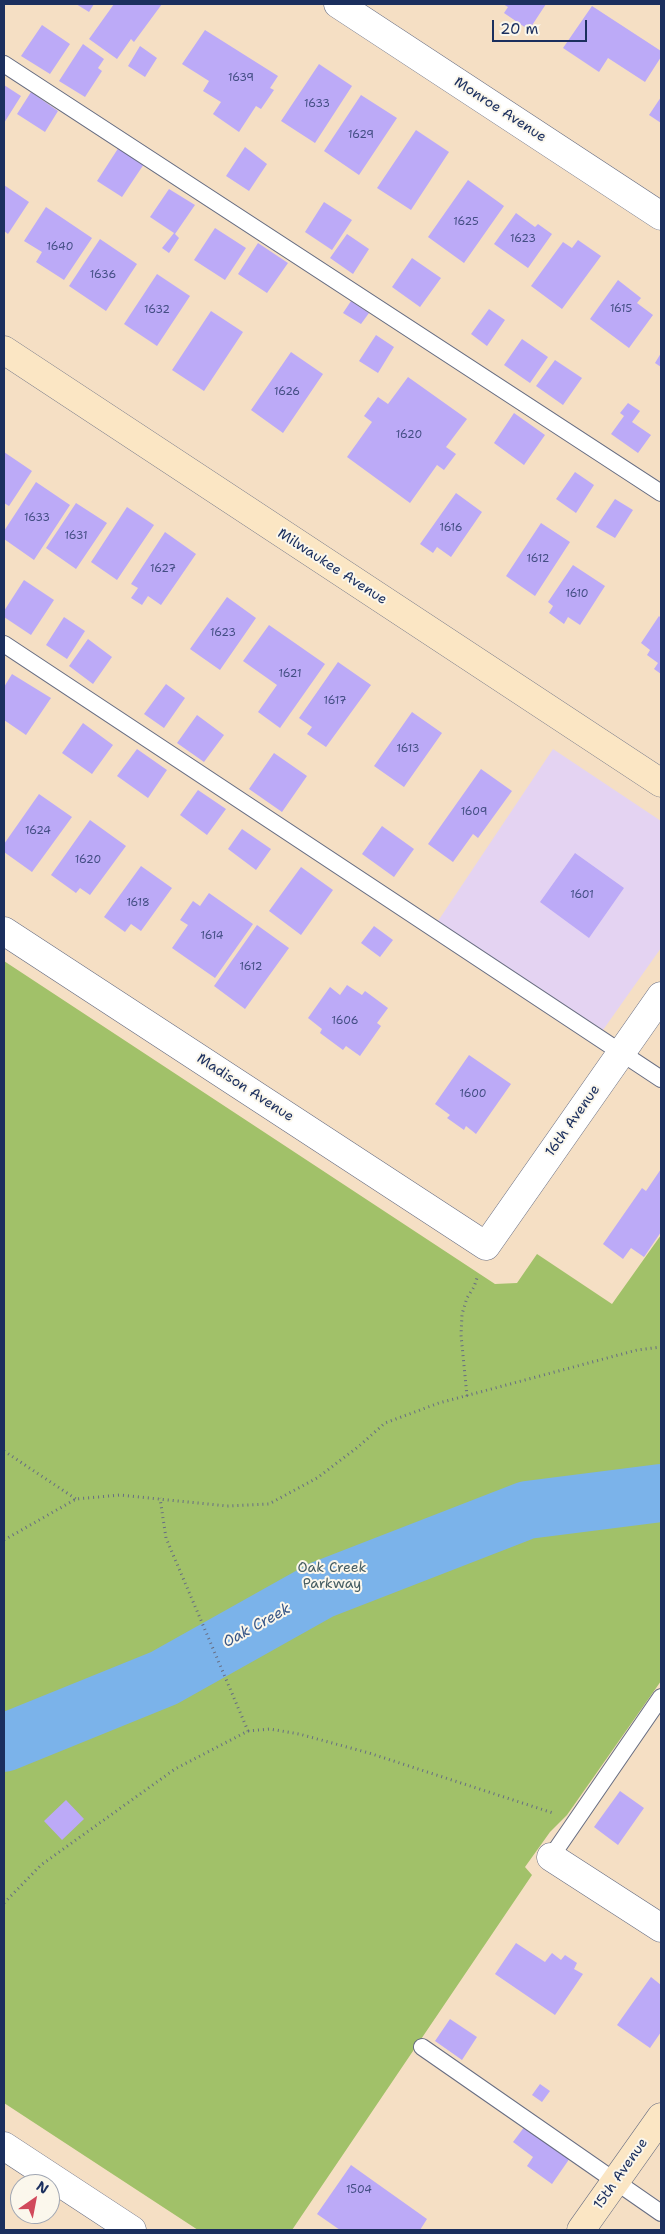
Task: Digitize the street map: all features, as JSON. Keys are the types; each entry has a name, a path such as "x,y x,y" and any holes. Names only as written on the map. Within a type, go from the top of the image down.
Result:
{"street":[{"name":"Monroe Avenue","path":"338,4 661,216"},
{"name":"Milwaukee Avenue","path":"4,350 661,784"},
{"name":"Madison Avenue","path":"4,931 486,1246"},
{"name":"16th Avenue","path":"486,1246 661,996"},
{"path":"551,1857 661,1928"},
{"name":"15th Avenue","path":"581,2230 661,2117"},
{"path":"4,2146 132,2230"}],"lane":[{"path":"4,64 661,492"},
{"path":"4,644 661,1079"},
{"path":"551,1857 661,1697"},
{"path":"422,2047 661,2213"}],"path":[{"path":"467,1396 461,1335 462,1314 467,1298 474,1287 486,1246"},
{"path":"4,1540 76,1499 120,1495 226,1506 269,1504 317,1478 358,1447 385,1423 439,1403 637,1350 661,1347"},
{"path":"4,1451 76,1499"},
{"path":"160,1498 166,1538 248,1731"},
{"path":"4,1904 41,1865 175,1770 248,1731 270,1729 299,1734 369,1753 552,1812 572,1825"}],"shaded area":[{"path":"553,749 661,821 661,948 603,1030 438,921"}],"green space":[{"name":"Oak Creek Parkway","path":"4,961 495,1284 517,1283 537,1254 612,1304 661,1235 661,1681 567,1815 550,1832 525,1867 532,1875 292,2230 198,2230 4,2103"}],"building":[{"path":"76,4 94,4 89,12"},
{"path":"114,4 162,4 134,42 131,39 117,59 89,39"},
{"path":"503,4 546,4 529,30 504,13 508,7"},
{"path":"592,6 661,51 661,57 645,82 608,58 599,72 563,48"},
{"path":"42,25 70,44 50,74 21,56"},
{"path":"205,30 278,76 270,88 274,90 261,109 256,106 239,132 213,114 221,102 203,91 209,81 182,64"},
{"path":"83,44 104,59 98,68 102,71 85,97 59,81"},
{"path":"140,46 157,58 145,77 128,66"},
{"path":"319,64 352,86 315,143 281,121"},
{"path":"4,85 21,96 4,123"},
{"path":"31,92 58,111 45,132 17,114"},
{"path":"361,95 397,118 359,175 324,151"},
{"path":"661,97 661,123 649,115"},
{"path":"416,130 449,152 411,210 377,188"},
{"path":"119,147 144,164 122,197 97,181"},
{"path":"245,147 267,164 249,191 226,176"},
{"path":"468,180 504,206 464,263 428,237"},
{"path":"4,185 29,202 8,234 4,231"},
{"path":"169,189 195,205 175,234 179,238 169,253 162,248 174,233 150,217"},
{"path":"324,202 352,220 332,250 305,232"},
{"path":"46,207 92,238 64,280 36,262 42,252 24,241"},
{"path":"516,213 535,227 538,224 552,234 528,268 494,244"},
{"path":"215,228 246,248 225,280 194,260"},
{"path":"347,234 369,249 353,274 330,258"},
{"path":"100,239 137,264 106,311 69,286"},
{"path":"578,240 601,256 562,309 531,286 563,242 572,248"},
{"path":"258,243 288,263 267,293 238,274"},
{"path":"412,258 441,278 420,307 392,287"},
{"path":"157,274 190,296 157,346 124,324"},
{"path":"618,280 641,298 637,303 653,315 629,348 590,319"},
{"path":"351,301 369,313 361,324 343,313"},
{"path":"489,309 505,320 487,346 471,334"},
{"path":"211,311 243,332 204,391 172,370"},
{"path":"376,335 394,347 378,373 359,361"},
{"path":"522,339 548,357 530,383 504,365"},
{"path":"291,352 323,374 283,433 251,410"},
{"path":"661,353 661,367 655,363"},
{"path":"555,360 582,378 563,405 536,386"},
{"path":"408,377 467,419 446,447 456,454 444,470 437,465 410,503 347,457 372,422 364,416 378,397 388,404"},
{"path":"628,403 640,411 632,422 651,435 638,453 611,434 624,416 620,413"},
{"path":"514,413 545,435 524,465 494,443"},
{"path":"4,452 32,471 9,506 4,503"},
{"path":"575,472 594,485 576,513 556,499"},
{"path":"36,482 70,505 34,560 4,539 4,531"},
{"path":"456,493 482,512 451,557 437,547 433,553 420,544"},
{"path":"615,499 633,510 615,538 596,527"},
{"path":"76,503 107,523 76,569 46,548"},
{"path":"127,507 154,525 117,580 91,562"},
{"path":"541,523 570,542 535,596 506,576"},
{"path":"165,532 196,554 161,605 148,596 142,605 131,598 138,588 131,584"},
{"path":"573,565 605,586 580,625 568,617 564,624 549,613 553,606 548,602"},
{"path":"24,580 54,600 31,635 4,617 4,611"},
{"path":"227,597 256,618 220,670 190,649"},
{"path":"659,616 661,618 661,674 654,669 658,663 647,655 650,650 641,643"},
{"path":"64,617 85,631 67,659 46,645"},
{"path":"269,625 325,664 280,728 258,712 277,685 243,661"},
{"path":"88,639 112,657 93,684 69,666"},
{"path":"338,662 371,685 326,747 307,734 312,727 299,718"},
{"path":"12,674 51,698 26,735 4,720 4,687"},
{"path":"166,684 185,698 164,728 144,714"},
{"path":"412,712 442,733 404,787 374,766"},
{"path":"197,715 224,735 204,762 177,743"},
{"path":"83,723 113,745 92,774 62,753"},
{"path":"137,749 167,770 148,798 117,776"},
{"path":"274,753 307,776 282,812 249,789"},
{"path":"481,769 512,791 478,838 473,834 453,862 428,844"},
{"path":"198,790 226,809 207,835 180,815"},
{"path":"39,794 72,817 32,872 4,852 4,844"},
{"path":"90,820 126,846 90,895 80,888 76,893 51,875"},
{"path":"382,826 414,849 394,877 362,854"},
{"path":"242,829 271,849 256,870 228,849"},
{"path":"575,853 624,888 589,938 540,902"},
{"path":"141,866 172,888 141,931 131,924 125,932 104,917"},
{"path":"301,867 333,890 301,935 269,911"},
{"path":"209,893 253,924 215,978 172,948 188,925 180,920 193,901 200,906"},
{"path":"257,925 289,948 245,1009 214,986"},
{"path":"374,926 393,940 380,957 361,943"},
{"path":"347,985 362,995 365,991 388,1008 377,1023 381,1026 360,1056 346,1046 343,1050 320,1033 322,1029 308,1018 330,987 340,995"},
{"path":"469,1055 511,1084 476,1134 466,1126 464,1130 447,1118 450,1115 435,1104"},
{"path":"661,1169 661,1232 644,1257 631,1248 623,1259 603,1244 642,1188 646,1191"},
{"path":"620,1791 644,1808 618,1845 594,1827"},
{"path":"66,1800 84,1819 62,1840 44,1821"},
{"path":"516,1943 545,1962 552,1953 561,1960 565,1955 577,1963 574,1969 583,1974 555,2015 495,1974"},
{"path":"651,1977 661,1985 661,2032 650,2048 617,2025"},
{"path":"450,2019 477,2037 462,2060 435,2041"},
{"path":"540,2084 550,2091 542,2102 532,2095"},
{"path":"525,2126 570,2158 552,2184 527,2166 533,2157 513,2142"},
{"path":"351,2165 427,2219 420,2230 340,2230 317,2214"}],"waterway":[{"name":"Oak Creek","path":"4,1743 164,1678 321,1590 527,1510 661,1493"}]}
